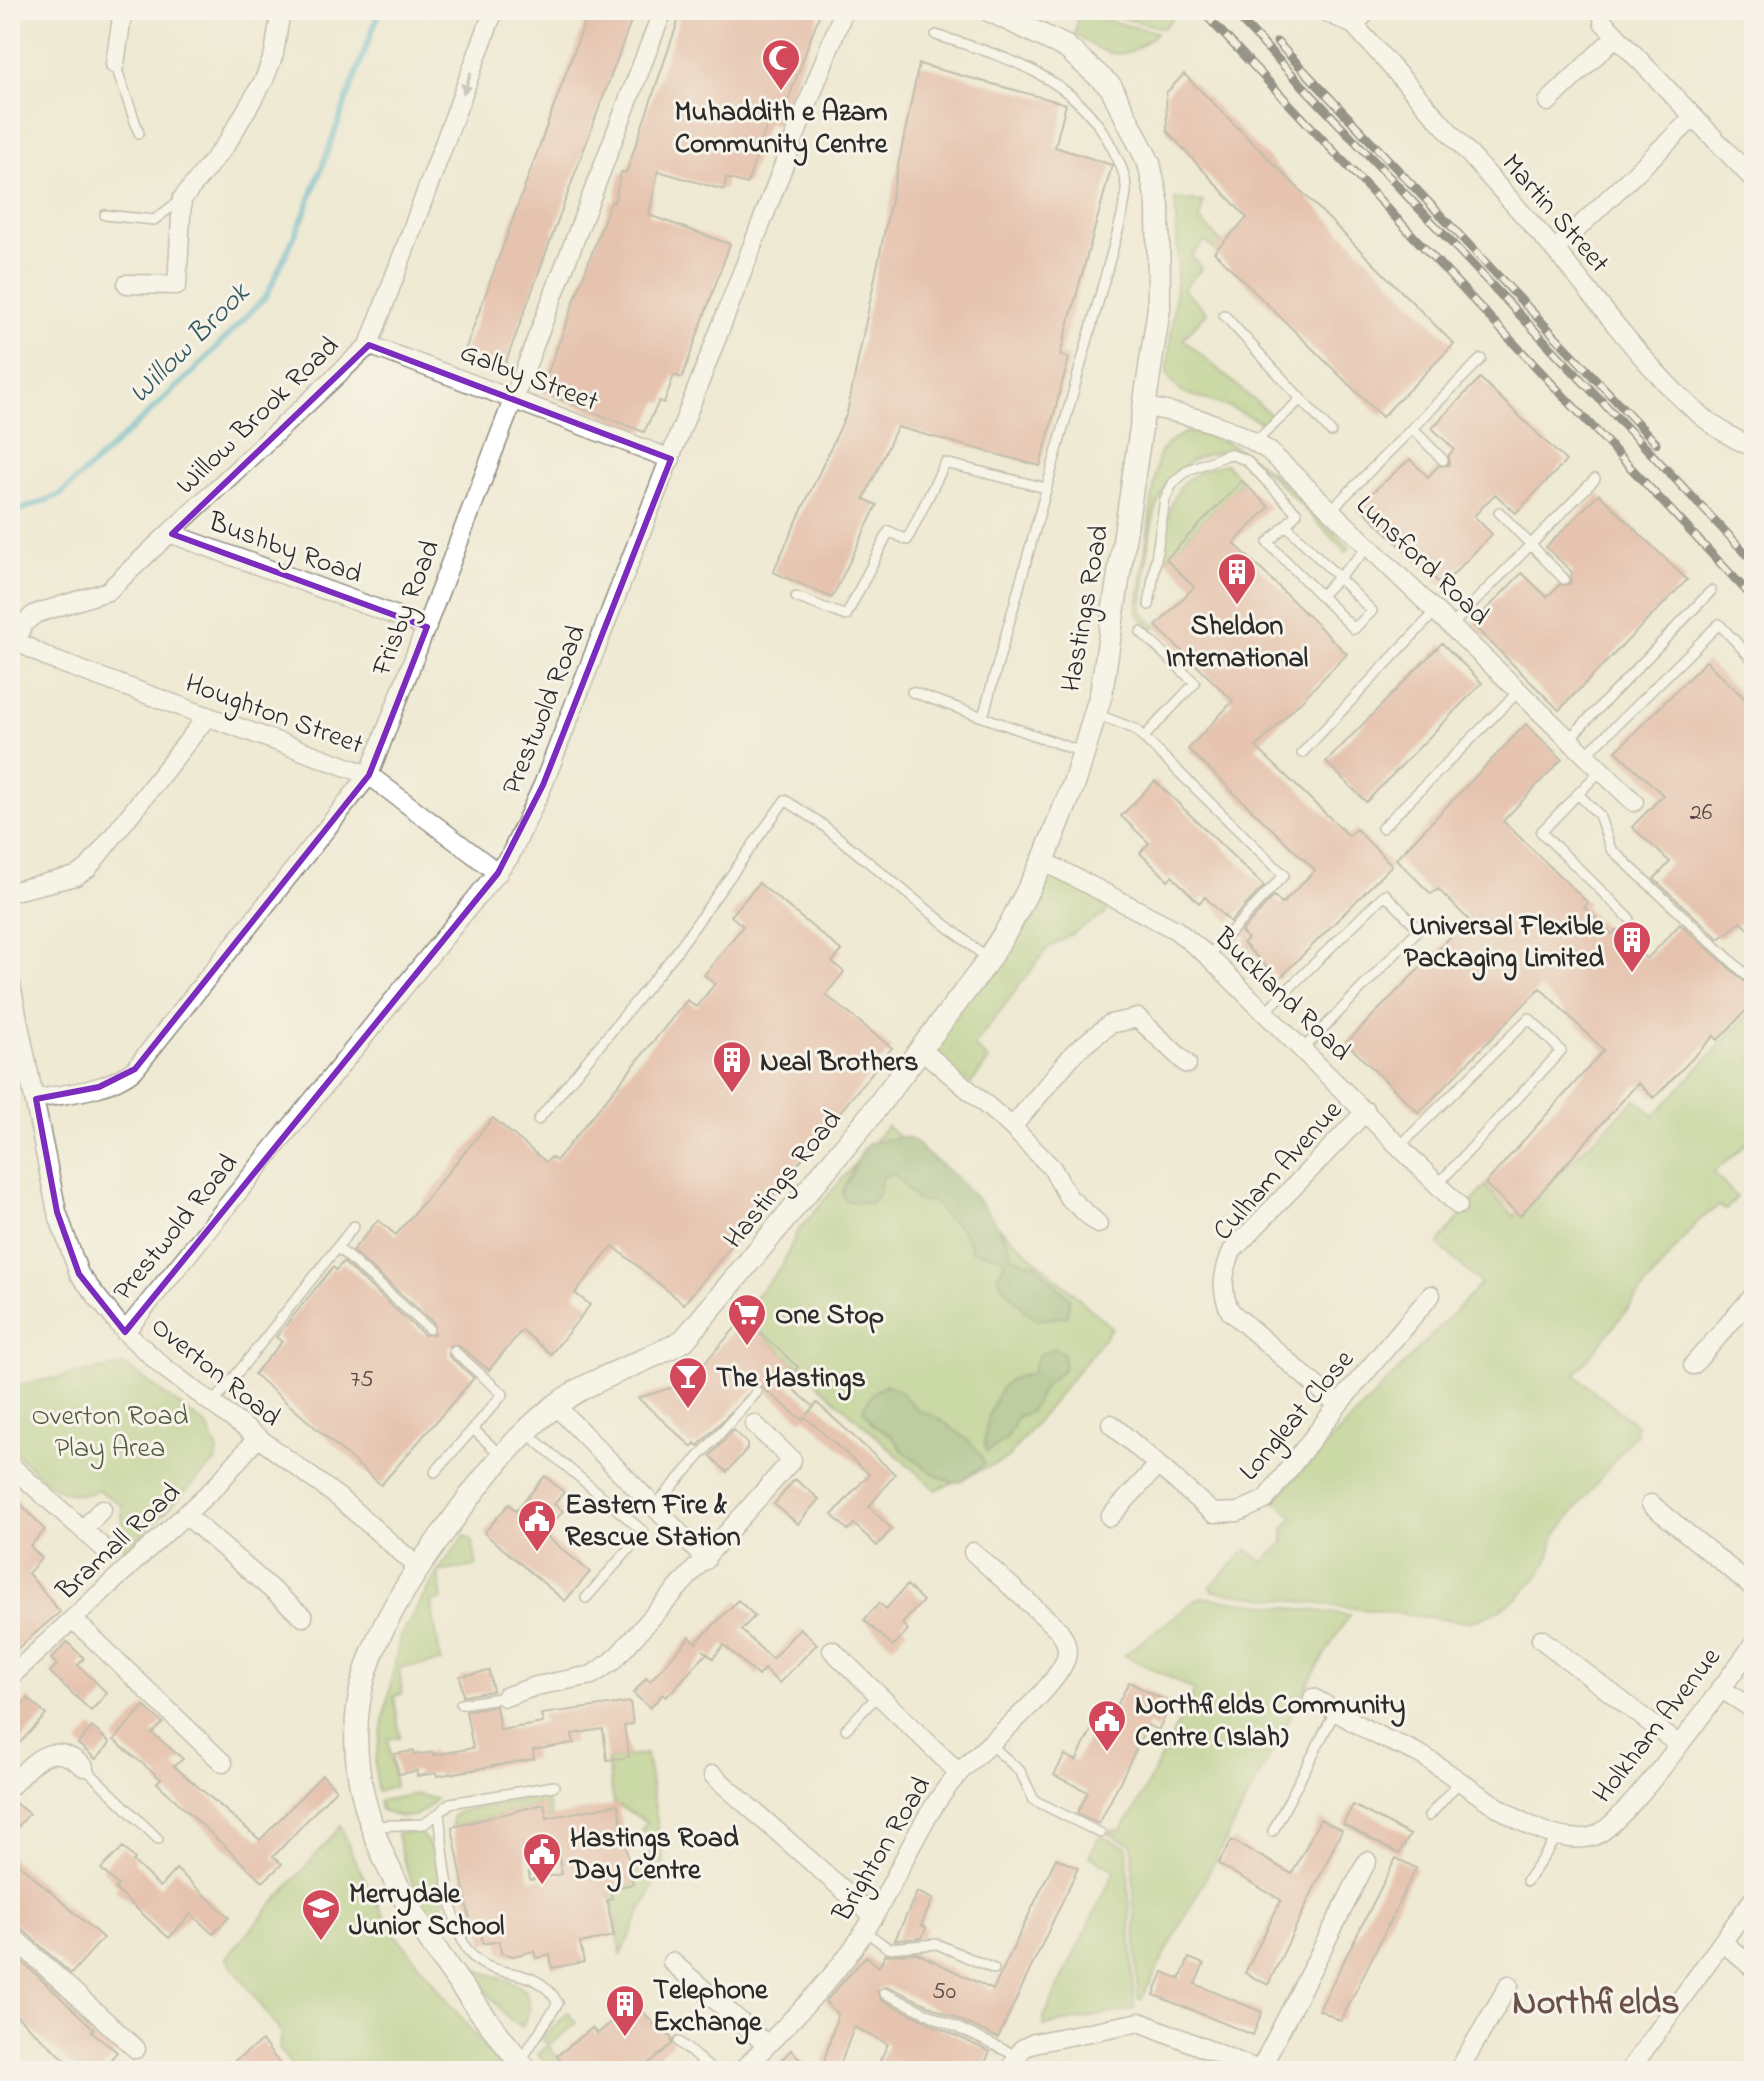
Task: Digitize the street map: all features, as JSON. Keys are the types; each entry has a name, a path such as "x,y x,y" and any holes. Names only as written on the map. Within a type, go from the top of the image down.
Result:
{"street":[{"path":"115,64 123,10"},
{"path":"127,284 177,285 182,199 227,143 264,80 274,54 281,10"},
{"name":"Willow Brook Road","path":"14,634 35,614 108,591 172,534 369,345 494,10"},
{"name":"Frisby Road","path":"36,1099 120,1081 135,1069 369,775 663,10"},
{"name":"Prestwold Road","path":"125,1332 498,873 523,831 844,10"},
{"name":"Hastings Road","path":"523,2066 422,1931 392,1880 372,1826 356,1723 366,1672 384,1626 418,1567 502,1456 525,1431 556,1406 607,1375 658,1355 684,1340 922,1050 988,959 1043,861 1096,714 1115,619 1159,308 1158,205 1149,163 1115,92 1066,47 989,10"},
{"name":"Martin Street","path":"1322,10 1354,25 1555,250 1685,403 1737,441 1754,447"},
{"path":"1354,25 1368,10"},
{"path":"1548,102 1610,29 1754,180"},
{"path":"1555,250 1694,117"},
{"name":"Galby Street","path":"369,345 671,459"},
{"name":"Lunsford Road","path":"1146,407 1195,416 1240,432 1255,442 1369,546 1634,802"},
{"name":"Bushby Road","path":"172,534 427,627"},
{"name":"Houghton Street","path":"14,634 20,643 53,660 369,775 498,873"},
{"path":"10,892 76,876 88,868 206,718"},
{"name":"Buckland Road","path":"1043,861 1176,930 1208,956 1458,1205"},
{"name":"Overton Road","path":"10,980 67,1247 79,1274 125,1332 211,1405 338,1497 418,1567"},
{"path":"1012,1127 1075,1052 1110,1024 1138,1018 1187,1064"},
{"path":"922,1050 1012,1127 1052,1168 1068,1197 1098,1224"},
{"name":"Culham Avenue","path":"1338,1405 1230,1311 1223,1296 1223,1272 1232,1251 1366,1111"},
{"name":"Longleat Close","path":"1111,1424 1213,1513 1238,1512 1265,1500 1338,1405 1431,1295"},
{"path":"1693,1365 1754,1295"},
{"path":"556,1406 652,1509 706,1560"},
{"path":"505,1697 604,1669 626,1650 792,1460 754,1424"},
{"name":"Bramall Road","path":"10,1677 217,1485 256,1439"},
{"path":"10,1465 109,1553"},
{"path":"1110,1517 1158,1465"},
{"path":"1651,1504 1754,1588"},
{"path":"83,1530 102,1509"},
{"path":"185,1514 303,1617"},
{"name":"Brighton Road","path":"742,2071 870,1924 934,1809 959,1773 991,1745 1058,1672 1067,1650 1059,1630 973,1552"},
{"path":"73,1619 223,1763"},
{"path":"1541,1639 1679,1745"},
{"name":"Holkham Avenue","path":"1558,1836 1596,1835 1613,1825 1679,1745 1754,1644"},
{"path":"832,1650 959,1773"},
{"path":"1720,1688 1754,1710"},
{"path":"1313,1698 1376,1735 1421,1754 1483,1798 1558,1836"},
{"path":"10,1787 33,1762 47,1754 71,1756 84,1767"},
{"path":"713,1775 870,1924"},
{"path":"1013,2064 1034,2043 1140,2022 1261,2071 1367,1861"},
{"path":"1629,2071 1754,1898"},
{"path":"10,1934 136,2049"},
{"path":"1723,1942 1754,1969"},
{"path":"672,1962 767,2045"},
{"path":"1458,2071 1509,1985"}],"lane":[{"path":"936,35 1014,60 1055,82 1100,127 1116,154 1127,185 1122,216 983,717"},
{"path":"115,64 139,133"},
{"path":"105,215 154,220 182,199"},
{"path":"1224,315 1331,432"},
{"path":"1331,510 1481,359"},
{"path":"1255,442 1301,399"},
{"path":"1412,428 1443,460"},
{"path":"1149,605 1165,499 1173,483 1188,470 1229,454 1246,460 1297,513 1268,543 1354,629 1372,611 1286,525"},
{"path":"796,597 846,616 889,531 907,540 945,463 1046,488"},
{"path":"1452,625 1595,479"},
{"path":"1499,512 1564,579"},
{"path":"1320,596 1369,546"},
{"path":"1570,738 1711,591"},
{"path":"1302,753 1436,611"},
{"path":"1586,755 1719,624 1754,661"},
{"path":"1141,632 1195,683 1143,738"},
{"path":"1382,828 1520,690"},
{"path":"912,692 1083,753"},
{"path":"1096,714 1135,729 1284,875 1208,956"},
{"path":"1601,770 1541,832 1629,918"},
{"path":"1578,794 1599,815 1611,849 1754,982"},
{"path":"538,1120 674,955 785,800 819,822 988,959"},
{"path":"1266,1011 1385,894 1394,903 1419,929 1303,1049"},
{"path":"1400,1146 1529,1018 1561,1051 1439,1183"},
{"path":"211,1405 354,1226"},
{"path":"337,1247 429,1329"},
{"path":"435,1472 503,1394 454,1351"},
{"path":"652,1509 757,1392"},
{"path":"473,1429 502,1456"},
{"path":"525,1431 644,1532 586,1598"},
{"path":"846,1729 878,1695"},
{"path":"461,1704 505,1697"},
{"path":"1273,1831 1336,1710"},
{"path":"991,1745 1020,1771 1034,1800 1100,1833"},
{"path":"84,1767 158,1839"},
{"path":"1429,1816 1459,1782"},
{"path":"372,1826 424,1824 450,1803 554,1786"},
{"path":"439,1813 461,1938 473,1957 540,1980 558,2003 523,2066"},
{"path":"1527,1881 1558,1836"},
{"path":"870,1924 888,1948 937,1944 994,1969"},
{"path":"884,1993 1013,2064"},
{"path":"679,2042 713,2071"}],"highlighted area":[{"path":"369,345 671,459 543,785 498,873 125,1332 79,1274 57,1212 36,1099 99,1087 135,1069 369,775 427,627 172,534"}],"green space":[{"path":"1089,10 1181,10 1163,28"},
{"path":"1087,16 1157,32 1126,53 1108,52 1075,35 1077,19"},
{"path":"1175,199 1203,202 1200,220 1223,244 1216,251 1205,241 1191,256 1202,268 1183,289 1207,312 1183,339 1270,414 1263,423 1226,406 1181,392 1167,375 1178,265"},
{"path":"1187,432 1210,436 1254,459 1276,476 1350,548 1346,552 1263,469 1229,453 1205,455 1185,465 1170,480 1153,521 1142,611 1156,626 1153,630 1137,614 1158,456 1171,440"},
{"path":"1226,464 1242,481 1166,559 1162,558 1170,509 1182,485 1207,469"},
{"path":"1043,861 1117,899 1105,914 1047,949 974,1046 989,1060 971,1084 922,1050"},
{"path":"1754,1008 1754,1137 1713,1173 1737,1197 1726,1210 1718,1206 1697,1222 1575,1375 1636,1425 1636,1433 1554,1537 1545,1566 1524,1592 1497,1611 1468,1622 1213,1591 1210,1587 1247,1549 1263,1563 1284,1542 1284,1529 1294,1517 1274,1500 1481,1284 1438,1244 1485,1186 1514,1216 1636,1099 1654,1116"},
{"path":"887,1126 1112,1328 1007,1459 936,1490 740,1314 782,1266 797,1232"},
{"path":"903,1137 914,1141 978,1200 1008,1243 1014,1258 1036,1264 1070,1299 1067,1316 1039,1320 1029,1315 1000,1283 998,1275 1005,1262 999,1256 972,1251 962,1229 945,1217 933,1202 917,1201 895,1175 883,1176 878,1195 871,1203 845,1201 842,1192 866,1146"},
{"path":"1055,1348 1063,1353 1065,1368 1045,1385 1030,1412 1017,1417 1007,1438 987,1452 986,1426 1002,1387 1012,1378 1031,1374 1038,1355"},
{"name":"Overton Road Play Area","path":"125,1365 208,1427 218,1452 215,1462 127,1550 122,1545 122,1505 98,1490 85,1494 61,1491 10,1448 12,1386"},
{"path":"885,1384 898,1391 918,1410 939,1419 966,1438 984,1464 960,1482 951,1482 931,1472 902,1450 891,1435 873,1425 863,1409 873,1393"},
{"path":"465,1535 472,1540 477,1566 438,1572 442,1600 431,1602 441,1662 399,1668 402,1694 394,1696 400,1737 388,1739 395,1787 377,1792 375,1763 400,1637 439,1570"},
{"path":"1200,1597 1349,1615 1316,1669 1141,2000 1138,1999 1132,1844 1103,1831 1121,1830 1134,1811 1195,1690 1124,1655"},
{"path":"646,1754 664,1863 621,1954 610,1889 633,1884 632,1876 652,1850 643,1845 649,1836 641,1831 647,1821 614,1804 607,1760"},
{"path":"415,1794 436,1799 423,1811 411,1816 397,1816 381,1810 379,1801"},
{"path":"538,1796 547,1800 552,1817 547,1818 544,1804 452,1827 452,1817 458,1812"},
{"name":"Merrydale Junior School","path":"341,1826 353,1857 390,1927 503,2071 290,2071 291,2065 279,2049 282,2034 226,1958"},
{"path":"417,1832 428,1842 435,1856 448,1925 459,1955 473,1967 525,1990 530,2008 522,2027 510,2021 458,1956 426,1910 403,1860 397,1833"},
{"path":"1100,1836 1127,1847 1134,2009 1044,2026 1043,2019 1115,1870 1089,1856"},
{"path":"568,2012 577,2023 548,2046 543,2039"},
{"path":"548,2046 569,2071 552,2071 538,2054"}],"building":[{"path":"589,10 635,10 503,370 463,356"},
{"path":"682,10 821,10 779,125 767,124 747,184 726,178 724,190 658,171 649,215 730,244 682,378 674,375 664,403 659,401 644,432 541,392 611,201 614,203 621,172 626,173"},
{"path":"919,64 1066,104 1055,147 1112,165 1060,355 1069,358 1040,466 897,427 864,499 877,505 832,598 773,572 847,413"},
{"path":"1184,74 1454,344 1382,417 1214,252 1247,218 1167,131 1166,93"},
{"path":"1480,378 1566,461 1516,513 1495,494 1474,516 1492,534 1442,586 1358,505 1410,459 1428,477 1438,466 1449,465 1449,455 1454,449 1432,428"},
{"path":"1242,481 1269,507 1234,543 1347,654 1256,747 1349,836 1356,829 1392,865 1279,979 1243,943 1248,939 1241,932 1274,896 1282,904 1315,870 1188,749 1233,701 1156,626 1194,587 1166,559"},
{"path":"1599,494 1687,580 1559,710 1472,624 1522,573 1547,597 1559,585 1570,584 1572,572 1546,547"},
{"path":"1442,643 1482,683 1366,802 1326,762"},
{"path":"1706,661 1754,708 1754,934 1741,922 1719,939 1654,879 1670,862 1632,827 1663,795 1616,751"},
{"path":"1526,724 1562,759 1503,821 1588,903 1584,907 1612,934 1616,930 1647,959 1680,924 1754,990 1754,1002 1718,1040 1714,1036 1654,1098 1638,1083 1520,1216 1485,1184 1604,1050 1540,988 1419,1113 1346,1043 1468,919 1438,889 1431,894 1396,859"},
{"path":"1155,781 1264,886 1230,922 1205,897 1199,903 1172,876 1168,880 1140,853 1149,843 1121,816"},
{"name":"Neal Brothers","path":"759,883 842,951 832,962 844,972 826,995 892,1048 684,1304 613,1246 575,1293 590,1305 551,1354 522,1330 489,1370 458,1345 449,1346 449,1356 474,1378 381,1485 254,1374 282,1342 276,1337 333,1267 336,1270 343,1262 424,1335 434,1334 434,1323 352,1251 378,1220 396,1235 493,1118 546,1162 551,1157 556,1161 687,1000 696,1007 715,984 704,975 743,926 731,916"},
{"path":"744,1318 798,1367 785,1382 814,1407 817,1403 895,1474 869,1507 892,1529 877,1546 854,1524 848,1530 832,1515 869,1474 805,1417 802,1420 758,1384 698,1446 695,1443 692,1447 638,1398 687,1383"},
{"path":"733,1430 747,1443 747,1449 727,1472 710,1456"},
{"name":"Eastern Fire & Rescue Station","path":"545,1476 564,1492 554,1504 563,1511 544,1534 590,1572 565,1601 484,1533 509,1504 516,1511"},
{"path":"795,1479 819,1499 798,1524 774,1504"},
{"path":"10,1492 45,1530 30,1546 42,1558 28,1573 60,1612 10,1655"},
{"path":"907,1585 923,1601 902,1624 908,1630 893,1646 864,1620 879,1603 886,1609"},
{"path":"738,1600 755,1616 741,1630 772,1659 800,1628 817,1644 779,1683 764,1669 758,1676 724,1645 713,1658 707,1653 666,1697 663,1694 650,1708 633,1693 646,1678 650,1681 690,1637 696,1643"},
{"path":"67,1642 84,1658 78,1665 107,1693 91,1711 50,1672 57,1665 51,1659"},
{"path":"489,1671 493,1691 463,1696 460,1676"},
{"name":"Northfields Community Centre (Islah)","path":"1129,1682 1172,1704 1158,1730 1148,1725 1099,1824 1077,1813 1088,1792 1054,1775 1065,1755 1076,1761 1101,1711 1111,1717"},
{"path":"28,1698 46,1715 10,1753 10,1717"},
{"path":"630,1702 633,1724 624,1726 629,1757 607,1760 603,1729 572,1734 574,1743 533,1750 534,1759 437,1776 436,1773 417,1776 417,1771 398,1774 394,1754 413,1751 414,1755 433,1752 434,1755 473,1748 466,1711 496,1706 500,1730 543,1723 541,1714"},
{"path":"144,1706 163,1723 152,1733 183,1759 174,1766 260,1840 322,1775 336,1789 273,1857 282,1864 263,1882 157,1783 161,1779 114,1740"},
{"path":"92,1727 110,1743 96,1759 78,1744"},
{"path":"10,1799 29,1814 10,1836"},
{"name":"Hastings Road Day Centre","path":"544,1804 547,1818 618,1804 633,1884 610,1889 612,1899 607,1900 614,1936 580,1943 584,1962 552,1968 550,1955 536,1958 534,1951 513,1956 501,1953 499,1941 483,1944 480,1924 471,1926 452,1827","holes":["556,1840 562,1874 530,1880 524,1846"]},
{"path":"1353,1805 1410,1835 1399,1854 1343,1824"},
{"path":"1320,1819 1342,1830 1268,1985 1245,1973 1281,1900 1218,1864 1232,1840 1292,1874"},
{"path":"123,1847 160,1887 176,1869 229,1917 213,1934 191,1914 169,1938 115,1889 118,1885 101,1869"},
{"path":"10,1856 103,1938 71,1974 18,1925 10,1922"},
{"path":"1056,1858 1078,1868 998,2038 887,1986 877,1991 881,2000 990,2052 981,2071 875,2071 888,2044 854,2027 838,2071 821,2071 838,2014 825,2002 866,1956 879,1967 885,1955 917,1953 993,1990"},
{"path":"1396,1858 1416,1868 1341,2021 1319,2010"},
{"path":"917,1892 933,1899 921,1925 926,1928 922,1938 895,1940"},
{"path":"10,1950 94,2029 91,2032 117,2052 101,2071 78,2071 10,2010"},
{"path":"1189,1958 1204,1964 1195,1984 1262,2012 1253,2035 1154,1995 1163,1972 1180,1979"},
{"name":"Telephone Exchange","path":"635,2002 658,2029 662,2027 672,2039 672,2044 647,2065 653,2071 569,2071 557,2056 592,2028 597,2034"},
{"path":"262,2041 280,2064 270,2071 220,2071"},
{"path":"791,2050 813,2071 771,2071"}],"waterway":[{"name":"Willow Brook","path":"10,514 60,495 191,374 267,295 304,215 380,10"}],"railway":[{"path":"1201,10 1754,599"},
{"path":"1231,10 1754,562"},
{"path":"1277,42 1656,443"}],"place":[{"name":"Muhaddith e Azam Community Centre","path":"781,92"},
{"name":"Sheldon International","path":"1237,606"},
{"name":"Universal Flexible Packaging Limited","path":"1632,974"},
{"name":"Neal Brothers","path":"732,1094"},
{"name":"One Stop","path":"747,1347"},
{"name":"The Hastings","path":"688,1410"},
{"name":"Eastern Fire & Rescue Station","path":"537,1553"},
{"name":"Northfields Community Centre (Islah)","path":"1107,1753"},
{"name":"Hastings Road Day Centre","path":"542,1886"},
{"name":"Merrydale Junior School","path":"321,1942"},
{"name":"Telephone Exchange","path":"625,2038"}],"district":[{"name":"Northfields","path":"1596,2000"}]}
